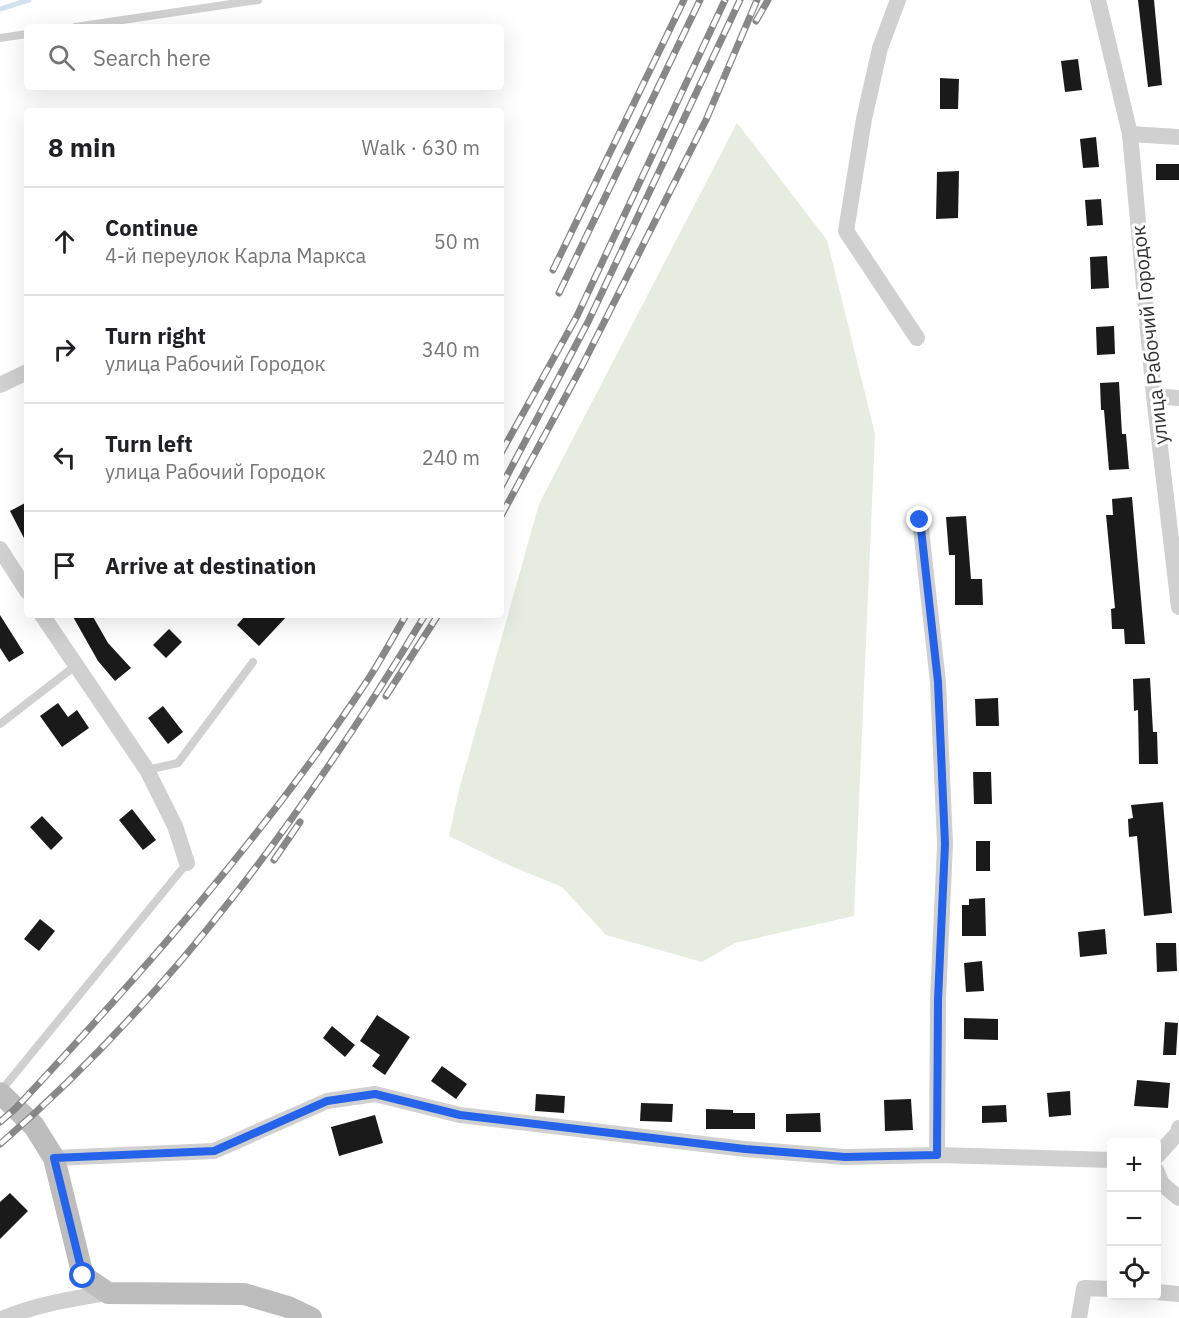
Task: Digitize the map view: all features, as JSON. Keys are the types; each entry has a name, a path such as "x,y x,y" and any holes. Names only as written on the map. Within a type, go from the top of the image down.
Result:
{"street":[{"path":"898,0 880,48 864,119 846,231 917,338"},
{"name":"улица Рабочий Городок","path":"1098,0 1130,134 1154,396 1179,607"},
{"path":"1130,134 1179,137"},
{"path":"0,385 24,373"},
{"path":"1154,396 1179,398"},
{"path":"920,520 938,682 945,844 938,1000 937,1155"},
{"path":"0,549 24,586"},
{"path":"44,618 147,770 175,826 186,862"},
{"path":"0,1093 34,1125 54,1158 83,1276 108,1293"},
{"path":"54,1158 214,1151 327,1101 375,1094 460,1115 745,1149 845,1157 937,1155 1107,1160"},
{"path":"1161,1152 1178,1133 1179,1128"},
{"path":"1161,1182 1179,1198"},
{"path":"1078,1318 1084,1288 1107,1289"},
{"path":"1161,1292 1179,1294"},
{"path":"4,1318 24,1309 108,1293 244,1294 288,1306 305,1316"}],"lane":[{"path":"95,24 258,0"},
{"path":"0,38 24,34"},
{"path":"147,770 178,763 253,662"},
{"path":"0,724 75,666"},
{"path":"0,1093 186,862"}],"shaded area":[{"path":"737,123 827,240 875,434 854,916 735,943 702,962 606,935 562,887 504,863 449,836 459,790 539,504"}],"building":[{"path":"1138,0 1154,0 1162,85 1148,87"},
{"path":"1078,59 1082,90 1065,92 1061,61"},
{"path":"940,78 959,79 958,109 940,109"},
{"path":"1096,137 1099,167 1083,168 1080,139"},
{"path":"1156,164 1179,164 1179,180 1156,180"},
{"path":"959,171 958,218 936,219 937,172"},
{"path":"1101,199 1103,225 1087,226 1085,200"},
{"path":"1107,256 1109,288 1091,289 1090,257"},
{"path":"1114,326 1115,354 1097,355 1096,327"},
{"path":"1119,382 1122,434 1126,434 1129,469 1109,470 1100,383"},
{"path":"1132,497 1145,644 1125,644 1124,629 1112,629 1111,609 1115,608 1106,515 1113,515 1112,499"},
{"path":"24,504 24,538 10,511"},
{"path":"966,516 971,579 982,579 983,605 955,605 955,555 949,555 946,517"},
{"path":"0,615 24,653 9,662 0,648"},
{"path":"74,618 94,618 108,643 131,668 115,681 98,661"},
{"path":"243,618 285,618 259,646 237,625"},
{"path":"169,629 182,642 166,658 153,645"},
{"path":"1150,678 1153,732 1157,732 1158,764 1139,764 1138,710 1134,711 1133,679"},
{"path":"998,698 999,726 976,726 975,699"},
{"path":"58,703 68,717 77,710 89,728 62,747 40,716"},
{"path":"163,706 183,732 168,744 148,718"},
{"path":"973,772 991,772 992,804 974,804"},
{"path":"1163,802 1172,913 1144,916 1137,836 1129,837 1128,819 1133,818 1131,805"},
{"path":"132,809 156,840 143,850 119,820"},
{"path":"42,816 63,838 51,850 30,827"},
{"path":"976,841 990,841 990,871 976,871"},
{"path":"985,898 986,936 962,936 962,905 969,905 969,899"},
{"path":"40,919 55,931 39,951 24,939"},
{"path":"1105,929 1107,954 1080,957 1078,932"},
{"path":"1156,943 1176,943 1177,971 1157,972"},
{"path":"982,961 984,991 966,992 964,963"},
{"path":"377,1015 410,1037 385,1075 372,1066 380,1055 360,1041"},
{"path":"964,1018 998,1019 998,1040 964,1039"},
{"path":"1165,1022 1178,1023 1176,1055 1163,1055"},
{"path":"332,1026 355,1045 345,1057 323,1038"},
{"path":"442,1066 467,1084 456,1099 431,1081"},
{"path":"1137,1080 1170,1083 1168,1108 1134,1106"},
{"path":"1070,1091 1071,1115 1049,1117 1047,1093"},
{"path":"536,1094 565,1096 564,1113 535,1111"},
{"path":"911,1099 913,1130 885,1131 884,1100"},
{"path":"641,1103 673,1104 672,1122 640,1121"},
{"path":"1006,1105 1007,1122 982,1123 982,1106"},
{"path":"706,1109 755,1113 755,1129 706,1129"},
{"path":"820,1113 821,1132 786,1132 786,1114"},
{"path":"375,1115 383,1143 339,1156 331,1127"},
{"path":"10,1193 28,1211 0,1239 0,1202"}],"waterway":[{"path":"0,9 29,0"}],"railway":[{"path":"553,270 684,0"},
{"path":"559,293 700,0"},
{"path":"504,448 577,316 725,0"},
{"path":"504,481 588,322 740,0"},
{"path":"504,510 581,368 706,120 757,0"},
{"path":"756,21 768,0"},
{"path":"0,1122 16,1108 155,955 244,848 328,738 372,673 404,618"},
{"path":"0,1144 123,1026 234,896 334,759 423,618"},
{"path":"386,696 436,618"},
{"path":"274,860 300,822"}],"route":[{"path":"83,1276 54,1158 214,1151 327,1101 375,1094 460,1115 745,1149 845,1157 937,1155 938,1000 945,844 938,682 920,520"}]}
